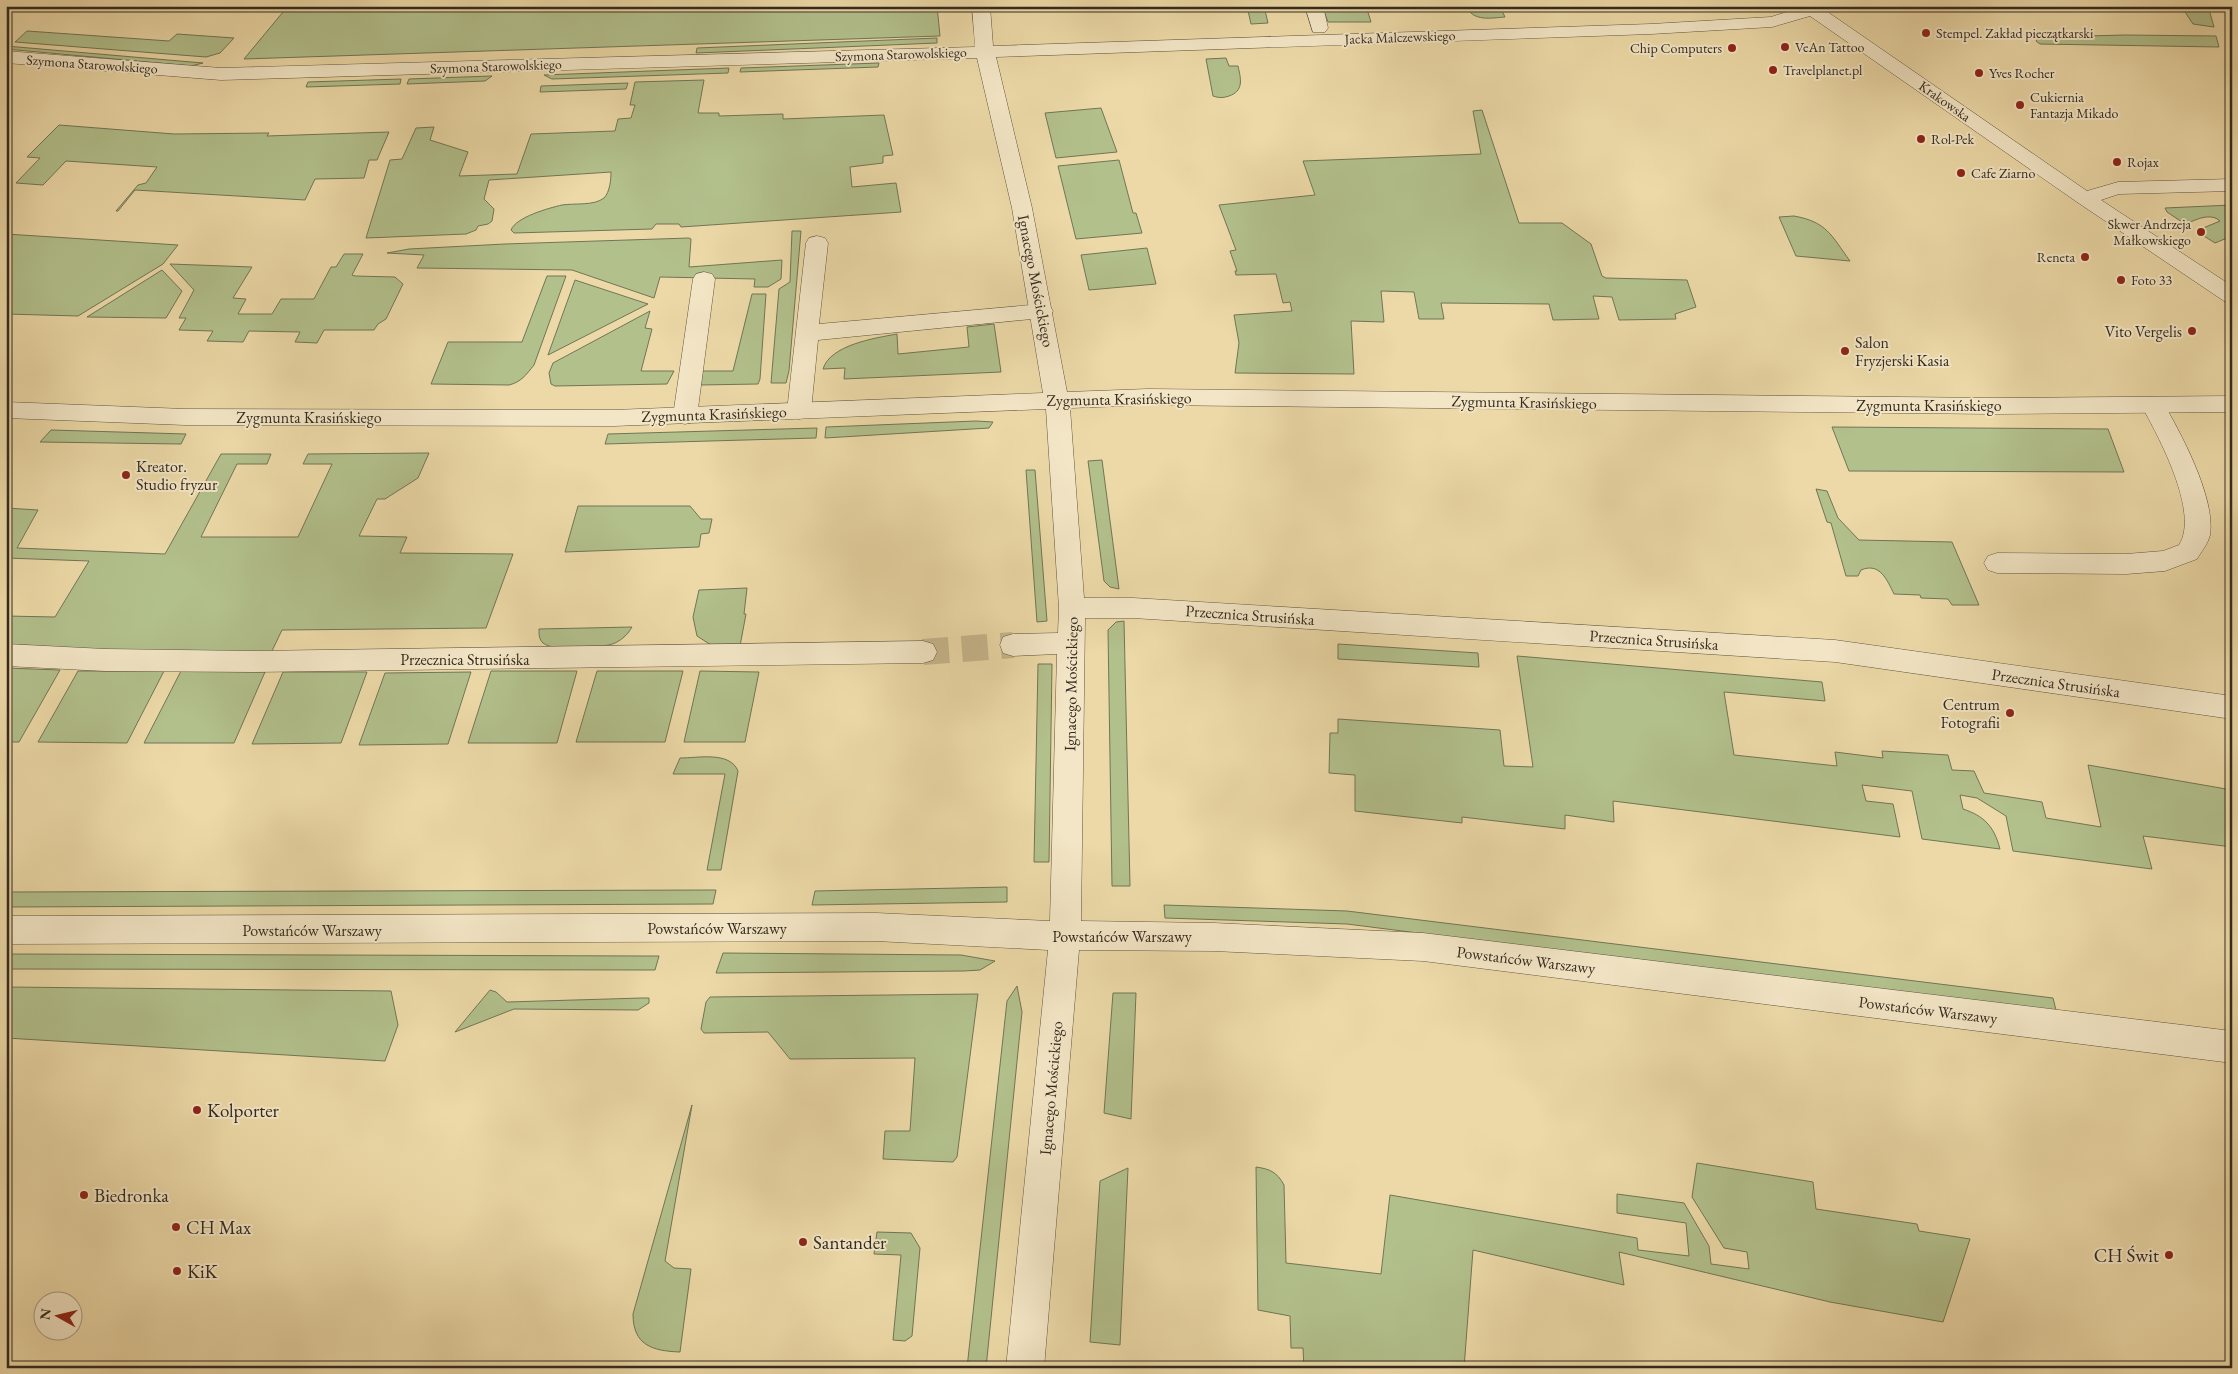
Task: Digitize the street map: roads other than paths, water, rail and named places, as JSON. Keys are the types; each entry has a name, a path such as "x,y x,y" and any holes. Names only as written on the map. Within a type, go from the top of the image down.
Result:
{"street":[{"name":"Ignacego Mościckiego","path":"982,6 983,42 1022,208 1042,311 1055,399 1060,420 1072,608 1073,643 1065,936 1024,1368"},
{"path":"1314,6 1319,28"},
{"name":"Jacka Malczewskiego","path":"986,52 1679,27 1772,22 1810,8"},
{"name":"Krakowska","path":"1810,8 2084,198 2223,280 2232,296"},
{"name":"Szymona Starowolskiego","path":"7,58 221,74 986,52"},
{"path":"2084,198 2118,188 2232,185"},
{"path":"799,411 817,243"},
{"path":"685,416 704,279"},
{"path":"808,333 1042,311"},
{"name":"Zygmunta Krasińskiego","path":"6,410 185,417 614,418 878,409 1055,399 1148,397 1974,406 2232,404"},
{"path":"1998,562 2126,564 2165,561 2188,552 2197,536 2195,505 2176,454 2153,405"},
{"name":"Przecznica Strusińska","path":"1072,608 1133,608 1835,651 2232,708"},
{"path":"1013,646 1073,643"},
{"name":"Przecznica Strusińska","path":"6,655 93,661 177,661 768,657 923,652"},
{"name":"Powstańców Warszawy","path":"6,930 178,931 876,927 1065,936 1160,935 1423,947 2232,1047"}],"tunnel":[{"path":"923,652 1013,645"}],"place":[{"name":"Stempel. Zakład pieczątkarski","path":"1926,33"},
{"name":"VeAn Tattoo","path":"1785,47"},
{"name":"Chip Computers","path":"1732,48"},
{"name":"Travelplanet.pl","path":"1773,70"},
{"name":"Yves Rocher","path":"1979,73"},
{"name":"Cukiernia Fantazja Mikado","path":"2020,105"},
{"name":"Rol-Pek","path":"1921,139"},
{"name":"Rojax","path":"2117,162"},
{"name":"Cafe Ziarno","path":"1961,173"},
{"name":"Skwer Andrzeja Małkowskiego","path":"2201,232"},
{"name":"Reneta","path":"2085,257"},
{"name":"Foto 33","path":"2121,280"},
{"name":"Vito Vergelis","path":"2192,331"},
{"name":"Salon Fryzjerski Kasia","path":"1845,351"},
{"name":"Kreator. Studio fryzur","path":"126,475"},
{"name":"Centrum Fotografii","path":"2010,713"},
{"name":"Kolporter","path":"197,1110"},
{"name":"Biedronka","path":"84,1195"},
{"name":"CH Max","path":"176,1227"},
{"name":"Santander","path":"803,1242"},
{"name":"CH Świt","path":"2169,1255"},
{"name":"KiK","path":"177,1271"}]}
